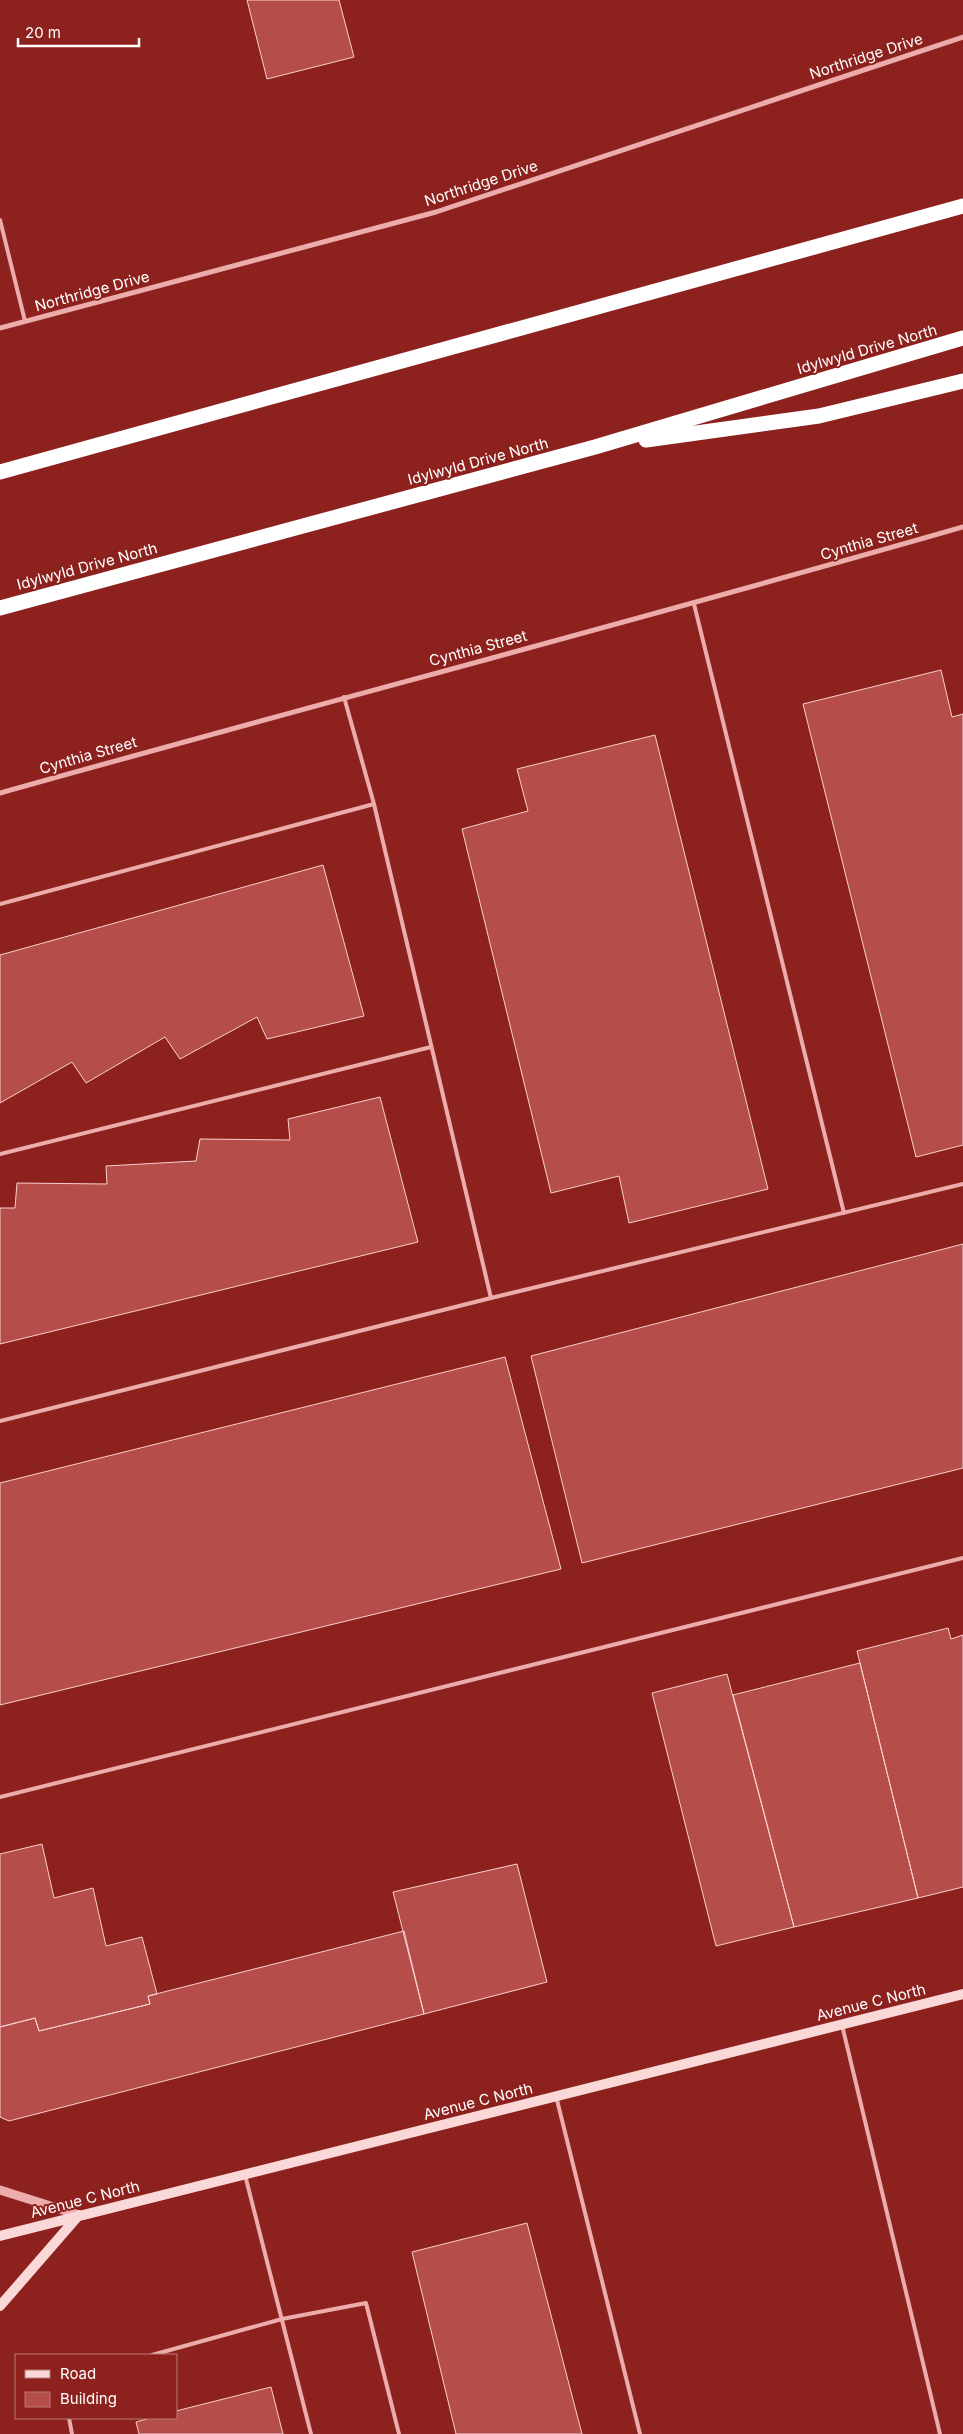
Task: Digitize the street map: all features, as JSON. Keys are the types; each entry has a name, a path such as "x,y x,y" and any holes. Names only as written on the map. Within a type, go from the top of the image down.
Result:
{"highway":[{"path":"0,472 963,206"},
{"name":"Idylwyld Drive North","path":"0,608 595,447 963,338"},
{"path":"595,447 819,416 963,381"}],"main road":[{"name":"Avenue C North","path":"0,2236 963,1994"},
{"path":"0,2306 79,2215"}],"street":[{"name":"Northridge Drive","path":"0,328 436,212 963,37"},
{"name":"Cynthia Street","path":"0,792 344,697 694,604 963,527"},
{"path":"0,2190 79,2215"}],"lane":[{"path":"0,220 25,321"},
{"path":"694,604 844,1213"},
{"path":"344,697 374,804 490,1298"},
{"path":"0,904 374,804"},
{"path":"0,1154 431,1047"},
{"path":"0,1421 490,1298 963,1184"},
{"path":"0,1797 963,1558"},
{"path":"842,2025 940,2434"},
{"path":"556,2096 640,2434"},
{"path":"245,2175 311,2434"},
{"path":"156,2354 282,2319 366,2303 399,2434"},
{"path":"69,2419 72,2434"}],"building":[{"path":"247,0 339,0 354,57 267,79"},
{"path":"941,670 952,717 963,714 963,1145 916,1157 803,704"},
{"path":"655,735 768,1189 629,1223 619,1176 551,1193 462,829 528,811 517,769"},
{"path":"323,865 364,1016 267,1039 257,1017 180,1059 165,1037 86,1083 72,1062 0,1103 0,955"},
{"path":"380,1097 418,1242 0,1344 0,1208 15,1208 17,1183 107,1184 106,1166 196,1161 200,1139 290,1140 288,1119"},
{"path":"963,1244 963,1468 582,1563 531,1356"},
{"path":"505,1357 561,1569 0,1705 0,1483"},
{"path":"948,1628 951,1639 963,1635 963,1887 918,1898 857,1651"},
{"path":"860,1663 918,1898 794,1927 733,1695"},
{"path":"727,1674 794,1927 716,1946 652,1693"},
{"path":"42,1844 54,1898 93,1888 106,1946 142,1937 157,1994 148,1996 150,2004 39,2031 35,2018 0,2027 0,1854"},
{"path":"517,1864 547,1982 424,2014 393,1892"},
{"path":"404,1931 424,2014 9,2121 0,2117 0,2027 35,2018 39,2031 150,2004 148,1996"},
{"path":"527,2223 582,2434 456,2434 412,2252"},
{"path":"271,2387 283,2434 139,2434 136,2422 146,2419 178,2419 178,2410"}]}
